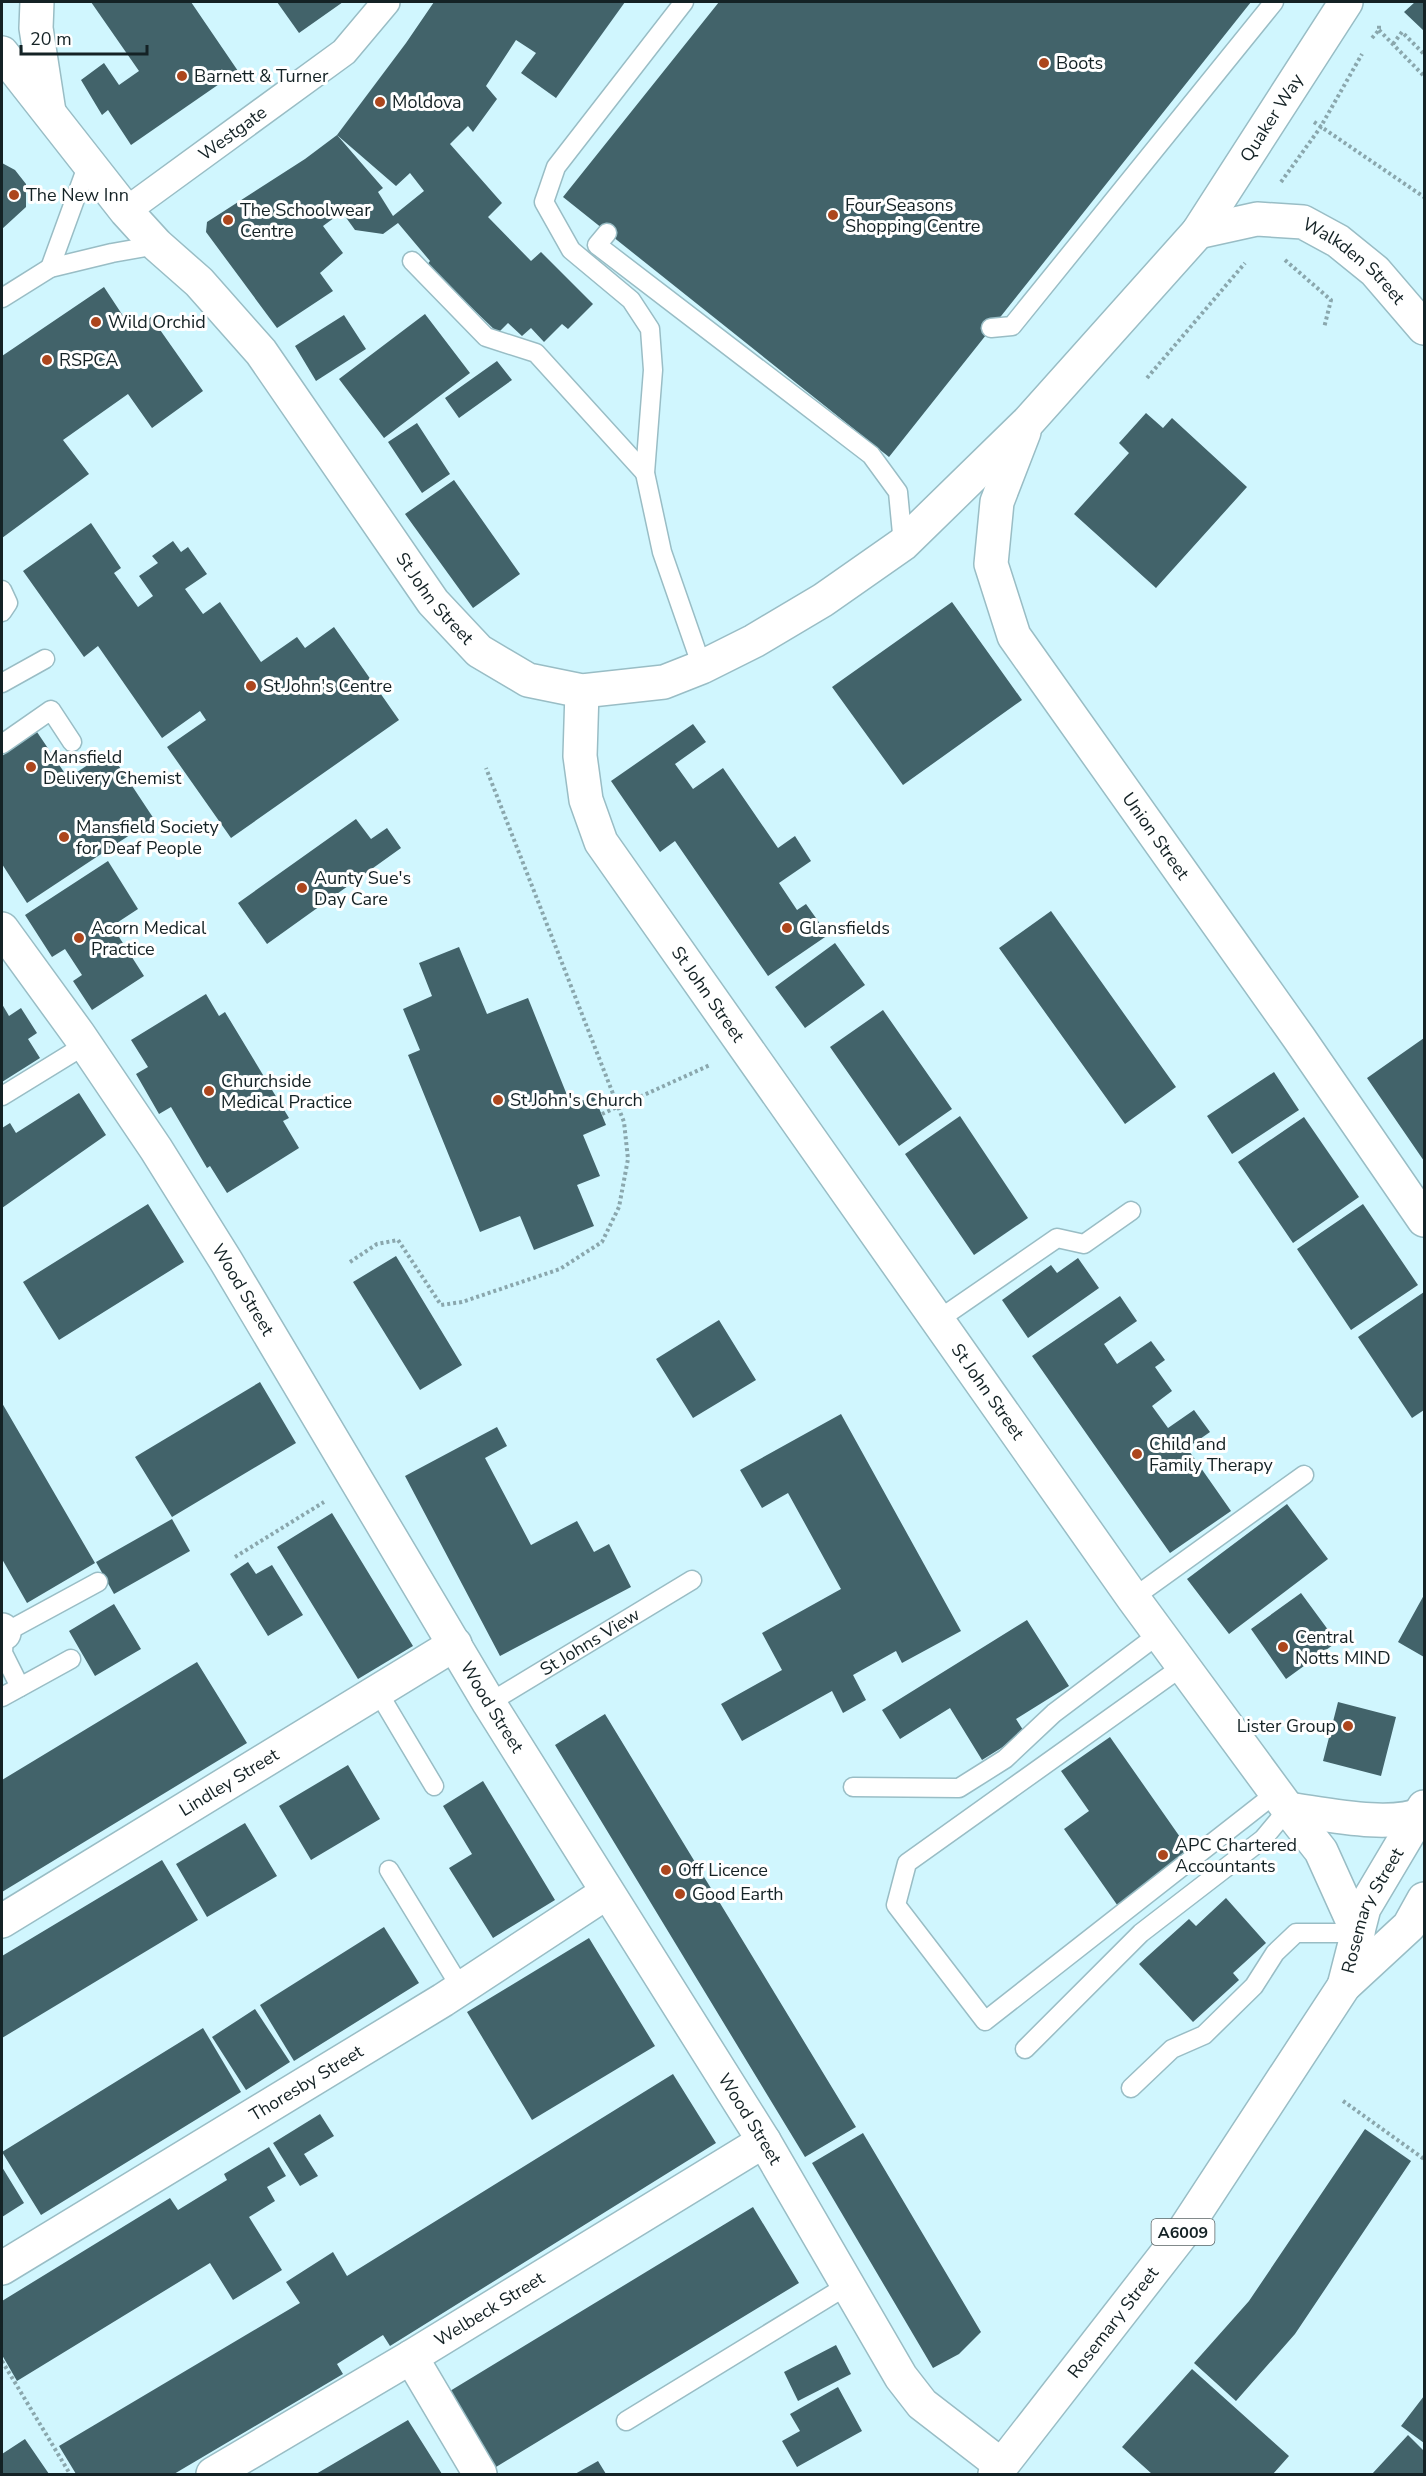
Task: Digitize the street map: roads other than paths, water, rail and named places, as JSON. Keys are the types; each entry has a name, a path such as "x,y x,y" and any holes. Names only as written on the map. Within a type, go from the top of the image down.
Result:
{"main road":[{"path":"37,2 36,28 49,114"},
{"name":"Quaker Way","path":"582,691 664,682 702,667 753,641 823,600 903,544 1028,422 1198,232 1346,2"},
{"name":"St John Street","path":"2,53 126,211 157,245 199,282 261,352 433,602 479,651 528,680 582,691 580,756 586,800 601,842 1133,1598 1282,1801 1322,1851 1358,1933"},
{"name":"St John Street","path":"2,92 49,114"},
{"name":"Walkden Street","path":"1198,232 1257,219 1304,222 1338,241 1375,271 1425,328"},
{"name":"Union Street","path":"1028,422 997,502 991,564 1014,636 1425,1220"},
{"name":"Wood Street","path":"2,929 156,1149 226,1261 489,1702 606,1893 764,2141 901,2377 922,2404 998,2470"},
{"name":"Lindley Street","path":"2,1921 455,1644"},
{"path":"1282,1801 1359,1820 1396,1819 1423,1812"},
{"name":"Rosemary Street","path":"1344,1986 1364,1908 1423,1812"},
{"name":"Thoresby Street","path":"2,2268 461,1988 606,1893"},
{"name":"Rosemary Street","path":"998,2470 1181,2235 1344,1986 1409,1926 1425,1899"},
{"name":"Welbeck Street","path":"213,2475 764,2141"},
{"path":"411,2357 480,2475"}],"street":[{"name":"Westgate","path":"126,211 344,52 386,2"}],"lane":[{"path":"684,2 556,167 544,201 571,250 631,300 650,329 653,370 645,473 662,552 702,667"},
{"path":"991,328 1012,326 1274,2"},
{"path":"50,268 89,162"},
{"path":"607,233 597,245 872,455 898,492 903,544"},
{"path":"2,298 50,268 157,245"},
{"path":"412,261 486,337 536,353 645,473"},
{"path":"2,590 8,603 2,612"},
{"path":"2,683 45,659"},
{"path":"2,744 51,710 72,742"},
{"path":"2,1096 85,1045"},
{"path":"938,1320 1057,1238 1084,1244 1131,1211"},
{"path":"1133,1598 1304,1475"},
{"name":"St Johns View","path":"489,1702 692,1580"},
{"path":"20,1687 3,1653 3,1631 98,1582"},
{"path":"852,1787 959,1788 1005,1759 1054,1713 1159,1634"},
{"path":"2,1697 71,1659"},
{"path":"1183,1666 907,1863 897,1905 985,2020 1282,1801"},
{"path":"378,1692 434,1786"},
{"path":"1025,2049 1142,1933 1263,1839 1282,1801"},
{"path":"389,1870 461,1988"},
{"path":"1131,2088 1172,2049 1204,2035 1254,1986 1275,1953 1296,1933 1358,1933"},
{"path":"626,2421 848,2285"}],"place":[{"name":"Boots","path":"1044,63"},
{"name":"Barnett & Turner","path":"182,76"},
{"name":"Moldova","path":"380,102"},
{"name":"The New Inn","path":"14,195"},
{"name":"Four Seasons Shopping Centre","path":"833,215"},
{"name":"The Schoolwear Centre","path":"228,220"},
{"name":"Wild Orchid","path":"96,322"},
{"name":"RSPCA","path":"47,360"},
{"name":"St John's Centre","path":"251,686"},
{"name":"Mansfield Delivery Chemist","path":"31,767"},
{"name":"Mansfield Society for Deaf People","path":"64,837"},
{"name":"Aunty Sue's Day Care","path":"302,888"},
{"name":"Glansfields","path":"787,928"},
{"name":"Acorn Medical Practice","path":"79,938"},
{"name":"Churchside Medical Practice","path":"209,1091"},
{"name":"St John's Church","path":"498,1100"},
{"name":"Child and Family Therapy","path":"1137,1454"},
{"name":"Central Notts MIND","path":"1283,1647"},
{"name":"Lister Group","path":"1348,1726"},
{"name":"APC Chartered Accountants","path":"1163,1855"},
{"name":"Off Licence","path":"666,1870"},
{"name":"Good Earth","path":"680,1894"}]}
